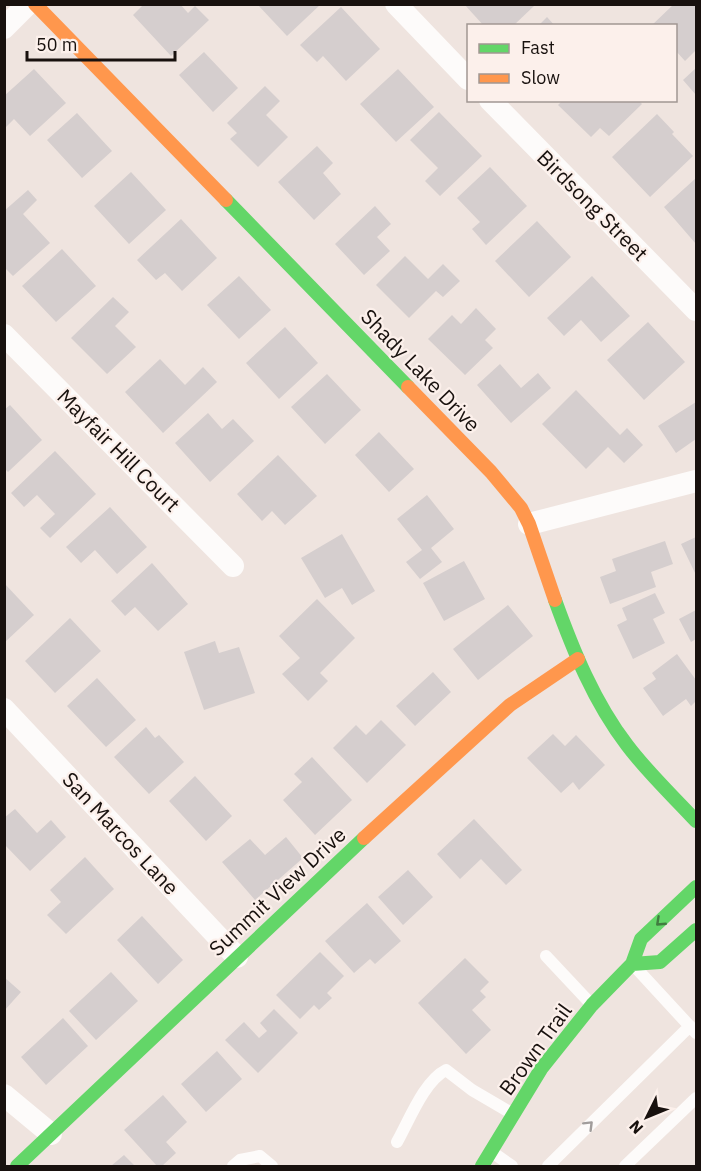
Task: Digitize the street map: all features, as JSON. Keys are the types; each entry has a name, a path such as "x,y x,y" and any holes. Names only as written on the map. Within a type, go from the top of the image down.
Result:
{"street":[{"path":"4,28 28,4"},
{"name":"Shady Lake Drive","path":"34,4 491,472 521,508 529,524 578,659 598,703 618,734 696,820"},
{"path":"396,4 467,78"},
{"name":"Birdsong Street","path":"492,102 696,310"},
{"name":"Mayfair Hill Court","path":"4,335 233,566"},
{"path":"529,524 696,482"},
{"name":"Summit View Drive","path":"17,1167 316,882 510,705 578,659"},
{"name":"San Marcos Lane","path":"4,709 237,957"},
{"name":"Brown Trail","path":"482,1167 542,1069 592,1005 632,964 641,939 696,887"},
{"path":"632,964 660,962 696,930"},
{"path":"4,1095 51,1134"}],"lane":[{"path":"546,956 592,1005"},
{"path":"548,1167 693,1029 632,964"},
{"path":"397,1142 426,1089 437,1074 446,1070 472,1089 514,1114"},
{"path":"625,1167 696,1098"},
{"path":"491,1151 512,1167"},
{"path":"233,1167 240,1160 261,1156 272,1167"}],"building":[{"path":"144,4 180,4 188,13 195,6 209,20 171,56 133,15"},
{"path":"257,4 321,4 287,36"},
{"path":"464,4 532,4 534,6 515,24 482,24"},
{"path":"674,4 696,4 696,50 685,61 677,52 677,24 653,24"},
{"path":"341,7 380,49 346,81 323,56 317,62 300,45"},
{"path":"547,17 553,24 540,24"},
{"path":"204,52 238,88 213,112 179,75"},
{"path":"696,68 696,95 683,80"},
{"path":"34,69 66,103 30,136 14,119 4,129 4,96"},
{"path":"398,69 434,107 396,142 360,104"},
{"path":"265,86 280,101 266,115 288,137 258,167 230,139 237,133 227,123"},
{"path":"561,102 640,102 642,104 609,136 600,128 591,137 558,105"},
{"path":"439,112 482,156 440,196 425,181 438,168 410,140"},
{"path":"77,113 112,151 82,178 47,140"},
{"path":"657,114 693,156 650,197 612,157"},
{"path":"317,146 333,163 323,173 341,194 314,220 278,182"},
{"path":"490,167 527,206 486,245 472,229 480,222 457,198"},
{"path":"131,172 166,210 129,244 94,206"},
{"path":"696,178 696,244 664,207"},
{"path":"28,190 37,200 23,214 50,243 13,276 4,267 4,211"},
{"path":"375,206 391,224 377,237 390,251 364,275 335,244"},
{"path":"181,219 217,258 182,291 165,273 156,280 137,260"},
{"path":"537,221 571,257 529,297 495,261"},
{"path":"62,249 96,286 56,322 22,286"},
{"path":"405,256 428,279 443,264 460,281 443,297 436,291 409,318 376,285"},
{"path":"239,276 271,310 239,339 207,305"},
{"path":"592,276 630,316 601,342 581,320 564,336 547,318"},
{"path":"113,297 129,312 115,326 136,347 107,374 71,338"},
{"path":"476,308 496,329 485,340 493,348 465,375 428,339 452,315 461,324"},
{"path":"648,322 685,362 644,400 607,360"},
{"path":"285,327 318,363 279,399 246,363"},
{"path":"160,359 185,385 203,367 217,382 163,433 125,392"},
{"path":"500,364 521,388 538,373 551,388 511,423 477,385"},
{"path":"327,374 361,410 325,444 291,407"},
{"path":"576,390 620,435 627,428 643,445 624,463 608,447 586,469 542,424"},
{"path":"696,402 696,439 676,453 658,426"},
{"path":"10,405 42,440 8,472 4,468 4,410"},
{"path":"208,413 222,429 233,419 254,441 210,482 175,443"},
{"path":"379,432 414,469 389,492 355,455"},
{"path":"55,451 96,494 50,538 40,528 55,514 37,495 24,507 11,493"},
{"path":"278,455 317,496 285,525 272,511 262,521 237,494"},
{"path":"427,495 454,529 431,548 442,562 420,579 406,562 422,550 397,519"},
{"path":"110,507 147,547 117,574 95,550 81,563 66,547"},
{"path":"342,534 375,591 352,605 342,588 325,598 301,558"},
{"path":"696,537 696,575 681,544"},
{"path":"665,541 673,564 651,572 656,587 610,604 600,577 616,571 612,559"},
{"path":"464,561 485,599 444,621 423,583"},
{"path":"152,563 188,604 158,631 135,607 125,616 111,601"},
{"path":"4,583 34,615 4,643"},
{"path":"655,593 665,613 653,619 665,643 633,659 617,625 627,620 622,608"},
{"path":"317,599 355,638 320,673 328,681 308,701 282,674 300,658 279,636"},
{"path":"508,605 533,636 478,680 453,649"},
{"path":"696,610 696,639 691,642 679,619"},
{"path":"70,618 101,651 55,693 25,661"},
{"path":"215,641 219,653 239,647 255,693 204,710 184,652"},
{"path":"677,654 696,680 696,701 691,706 686,699 663,716 643,688 656,679 652,673"},
{"path":"433,672 451,692 415,726 396,706"},
{"path":"97,678 136,720 106,747 67,706"},
{"path":"381,720 406,745 367,783 333,748 356,725 366,735"},
{"path":"146,727 155,738 159,735 184,762 149,794 114,757"},
{"path":"553,734 565,746 576,735 605,765 579,790 573,782 561,793 527,758"},
{"path":"312,757 352,800 315,835 283,800 302,782 294,774"},
{"path":"195,776 232,816 206,841 169,801"},
{"path":"15,809 37,833 51,820 66,837 30,871 4,844 4,818"},
{"path":"474,819 522,870 506,885 481,859 460,879 437,854"},
{"path":"286,837 303,858 255,900 222,862 250,839 265,855"},
{"path":"85,857 114,889 66,934 47,915 61,902 50,890"},
{"path":"408,870 433,897 403,925 378,897"},
{"path":"367,903 401,941 375,964 370,959 354,973 325,941"},
{"path":"142,916 183,960 158,984 117,940"},
{"path":"320,952 344,976 327,993 332,998 319,1010 314,1005 300,1019 276,995"},
{"path":"465,958 489,982 480,991 486,997 472,1010 491,1030 466,1054 418,1003"},
{"path":"111,972 138,1001 96,1040 69,1011"},
{"path":"4,977 21,992 4,1011"},
{"path":"274,1009 298,1033 258,1073 225,1040 244,1022 259,1038 267,1031 260,1023"},
{"path":"63,1018 88,1046 46,1085 21,1057"},
{"path":"217,1051 242,1079 206,1112 181,1084"},
{"path":"163,1095 187,1122 166,1142 176,1153 162,1166 157,1166 124,1130"},
{"path":"124,1155 135,1166 111,1166"}],"traffic: fast":[{"path":"226,200 408,387"},
{"path":"555,600 585,675 604,711 643,765 696,821"},
{"path":"17,1166 364,838"},
{"path":"482,1166 541,1069 592,1005 632,964 641,939 696,887"},
{"path":"632,964 660,962 696,930"}],"traffic: slow":[{"path":"35,4 226,200"},
{"path":"408,387 491,472 521,508 529,524 555,600"},
{"path":"364,838 510,705 578,659"}]}
